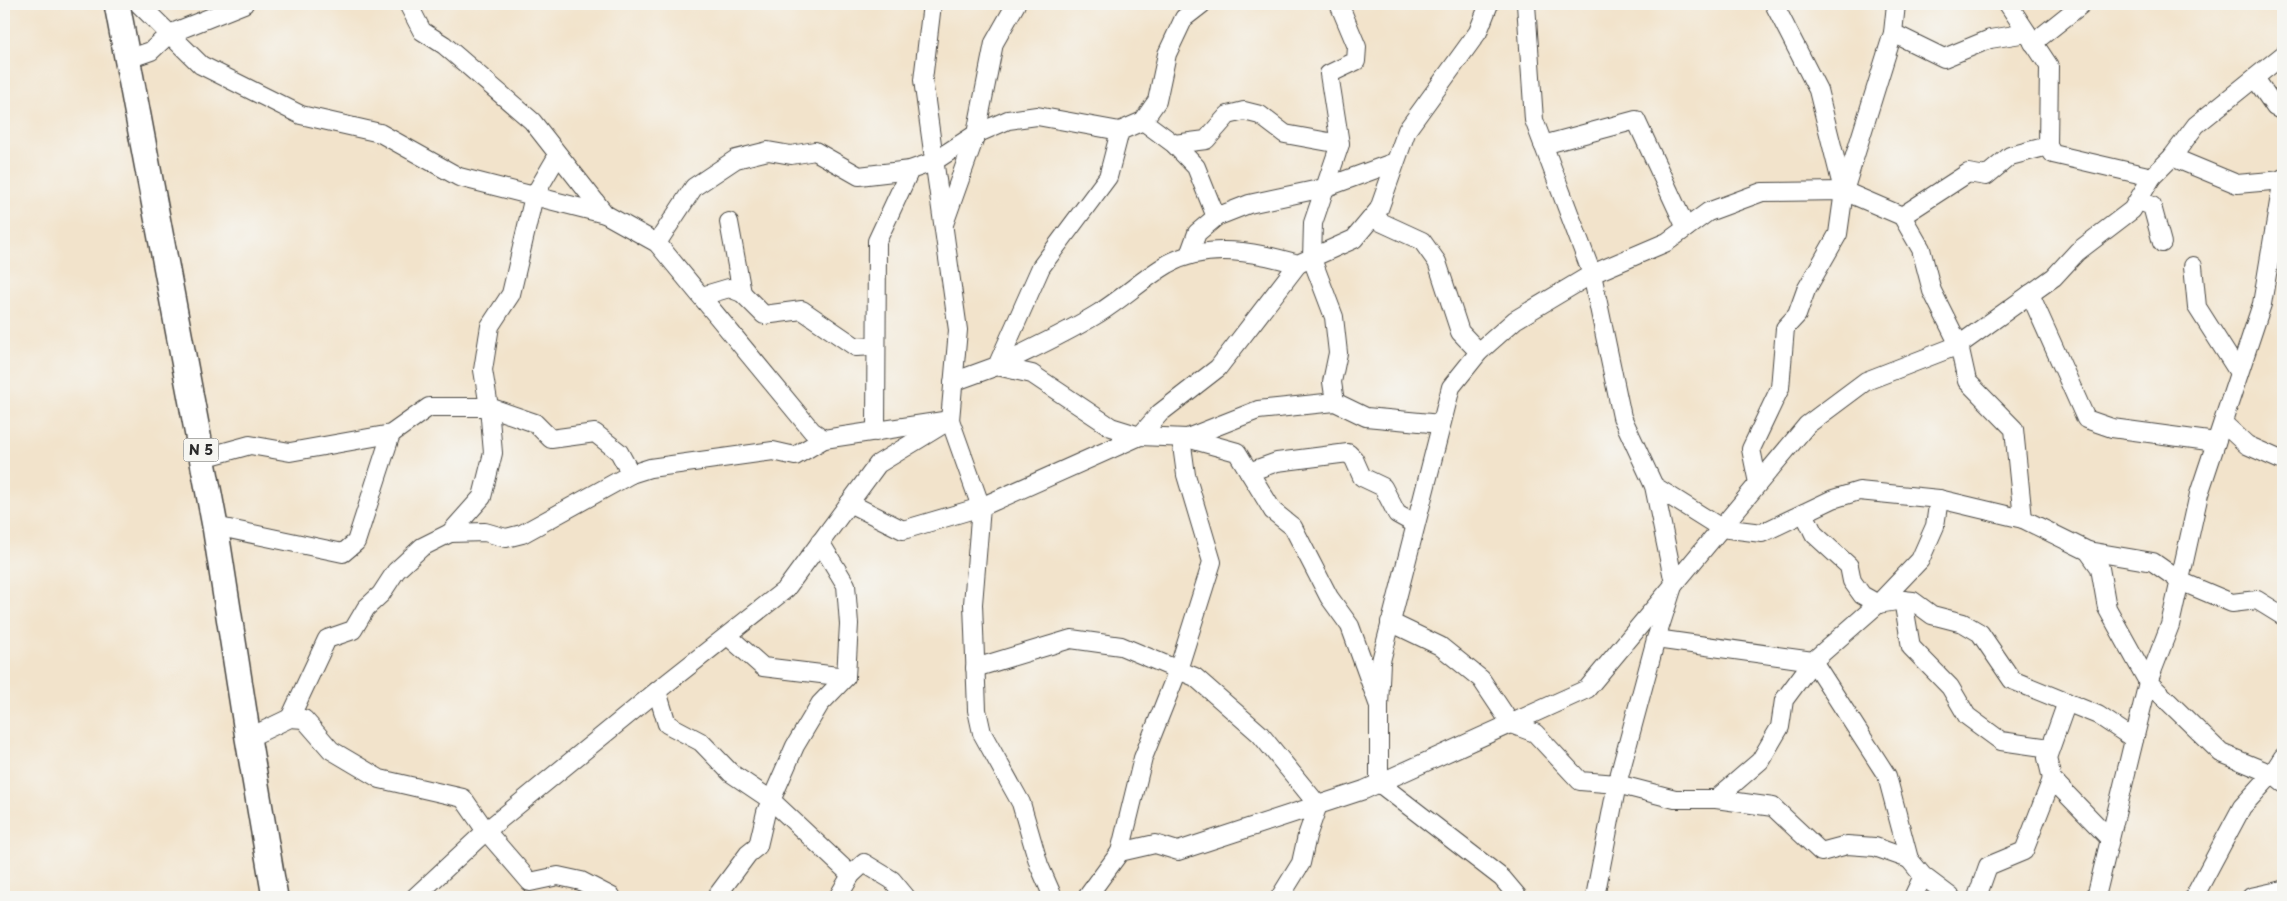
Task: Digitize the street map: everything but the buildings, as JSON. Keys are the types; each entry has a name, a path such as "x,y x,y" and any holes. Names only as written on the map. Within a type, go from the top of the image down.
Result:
{"highway":[{"name":"N 5","path":"117,4 203,458 275,897"}],"street":[{"path":"139,4 201,64 301,115 380,133 459,178 605,214 657,243 812,431 824,439"},
{"path":"128,59 151,50 169,34 244,4"},
{"path":"408,4 422,31 444,45 532,121 605,214"},
{"path":"932,4 923,80 958,330 950,420 981,507 973,604 977,710 982,733 1021,803 1039,865 1054,897"},
{"path":"943,227 976,134 994,43 1016,4"},
{"path":"657,243 694,187 736,159 768,151 791,155 814,151 859,176 910,170 933,162 976,134 1008,120 1037,116 1120,130 1143,121 1157,101 1167,54 1184,18 1202,4"},
{"path":"1335,402 1332,382 1338,353 1334,318 1305,262 1313,223 1340,144 1329,74 1356,61 1357,47 1339,4"},
{"path":"849,503 903,530 981,507 1140,436 1160,413 1218,368 1305,262 1354,239 1372,218 1378,209 1407,130 1478,32 1489,4"},
{"path":"1526,4 1534,120 1592,274 1622,417 1654,486 1674,583 1656,639 1617,784 1596,897"},
{"path":"1774,4 1818,90 1844,191"},
{"path":"1783,21 1788,4"},
{"path":"1758,483 1751,449 1780,388 1785,328 1797,316 1806,290 1838,234 1844,191 1893,33 1896,4"},
{"path":"2008,4 2049,66 2048,146 2053,154 2152,177"},
{"path":"1893,33 1944,58 1990,39 2030,38 2082,4"},
{"path":"1120,852 1155,844 1178,851 1318,805 1379,783 1587,689 1807,425 1866,381 1959,345 2054,277 2077,252 2132,210 2152,177 2172,157 2196,125 2283,55"},
{"path":"2255,78 2275,107 2283,112"},
{"path":"1174,144 1206,140 1228,115 1244,111 1260,115 1285,134 1340,144"},
{"path":"1543,145 1636,120 1686,228"},
{"path":"1143,121 1174,144 1196,167 1216,217"},
{"path":"997,366 1041,267 1108,177 1120,130"},
{"path":"1902,216 1968,173 1986,176 2010,156 2048,146"},
{"path":"290,718 327,639 353,630 366,608 381,594 396,571 422,547 450,533 482,497 493,453 489,407 483,370 490,326 511,294 534,196 558,154"},
{"path":"2096,897 2148,682 2170,625 2199,494 2262,304 2280,216 2283,179 2237,184 2172,157"},
{"path":"1189,255 1196,233 1216,217 1249,204 1324,188 1396,162"},
{"path":"876,432 877,241 910,170"},
{"path":"1379,783 1381,661 1451,387 1479,352 1515,320 1592,274 1667,242 1708,212 1762,192 1844,191 1902,216 1921,249 1932,292 1959,345 1968,381 2014,429 2022,519"},
{"path":"2139,201 2152,206 2162,243"},
{"path":"1372,218 1422,241 1437,262 1460,332 1479,352"},
{"path":"729,222 742,292"},
{"path":"953,382 997,366 1098,314 1167,265 1189,255 1212,251 1268,255 1305,262"},
{"path":"2193,266 2197,306 2239,373"},
{"path":"702,296 729,288 742,292 764,315 802,310 856,347 876,346"},
{"path":"2030,294 2086,419 2112,428 2216,442"},
{"path":"997,366 1032,374 1111,427 1140,436 1184,438 1237,452 1273,511 1293,527 1329,598 1350,626 1379,706"},
{"path":"1184,438 1258,410 1335,402 1366,417 1441,424"},
{"path":"203,458 250,445 290,452 391,434 429,407 489,407 535,423 551,439 595,433 618,452 631,474"},
{"path":"450,533 485,532 506,538 522,534 631,474 650,468 773,451 795,456 824,439 950,420"},
{"path":"415,897 486,831 657,690 786,589 878,464 950,420"},
{"path":"2223,423 2247,445 2283,461"},
{"path":"215,526 343,553 356,542 391,434"},
{"path":"1087,897 1120,852 1143,758 1178,670 1212,562 1186,475 1184,438"},
{"path":"1249,472 1277,462 1348,453 1354,459 1362,478 1384,487 1397,514 1415,524"},
{"path":"1654,486 1720,528 1762,533 1833,500 1859,491 1939,499 2022,519 2088,551 2153,562 2180,581 2232,603 2257,600 2283,616"},
{"path":"1716,799 1760,761 1780,727 1784,700 1813,661 1878,604 1920,560 1936,526 1939,499"},
{"path":"1804,513 1814,534 1849,566 1852,581 1862,595 1878,604 1903,600 1913,601 1932,615 1963,623 1980,633 2012,680 2098,715 2134,739"},
{"path":"716,897 748,854 758,846 766,812 795,746 820,704 846,677 849,624 846,585 820,542"},
{"path":"2088,551 2100,568 2107,608 2148,682 2220,753 2277,779"},
{"path":"1903,600 1911,646 1950,687 1967,716 2001,741 2050,748"},
{"path":"1390,622 1440,646 1481,679 1511,724 1535,733 1580,781 1617,784 1675,799 1716,799 1773,807 1822,852 1847,845 1866,846 1875,847 1909,859"},
{"path":"728,636 762,667 846,677"},
{"path":"975,668 1071,639 1121,646 1195,677 1260,734 1318,805"},
{"path":"1656,639 1813,661 1887,776 1909,859 1923,876 1951,897"},
{"path":"657,690 667,724 701,742 731,773 771,800 851,875"},
{"path":"2067,702 2047,758 2052,779 2110,839"},
{"path":"248,738 290,718 304,719 331,750 380,779 463,798 486,831 530,882 558,876 581,881 612,897"},
{"path":"2194,897 2242,807 2277,779 2283,758"},
{"path":"1977,897 1988,866 2024,851 2052,779"},
{"path":"1379,783 1502,878 1518,897"},
{"path":"1280,897 1301,863 1307,836 1318,805"},
{"path":"838,897 851,875 864,863 892,880 906,897"},
{"path":"1912,897 1923,876"},
{"path":"2251,897 2283,890"}]}
